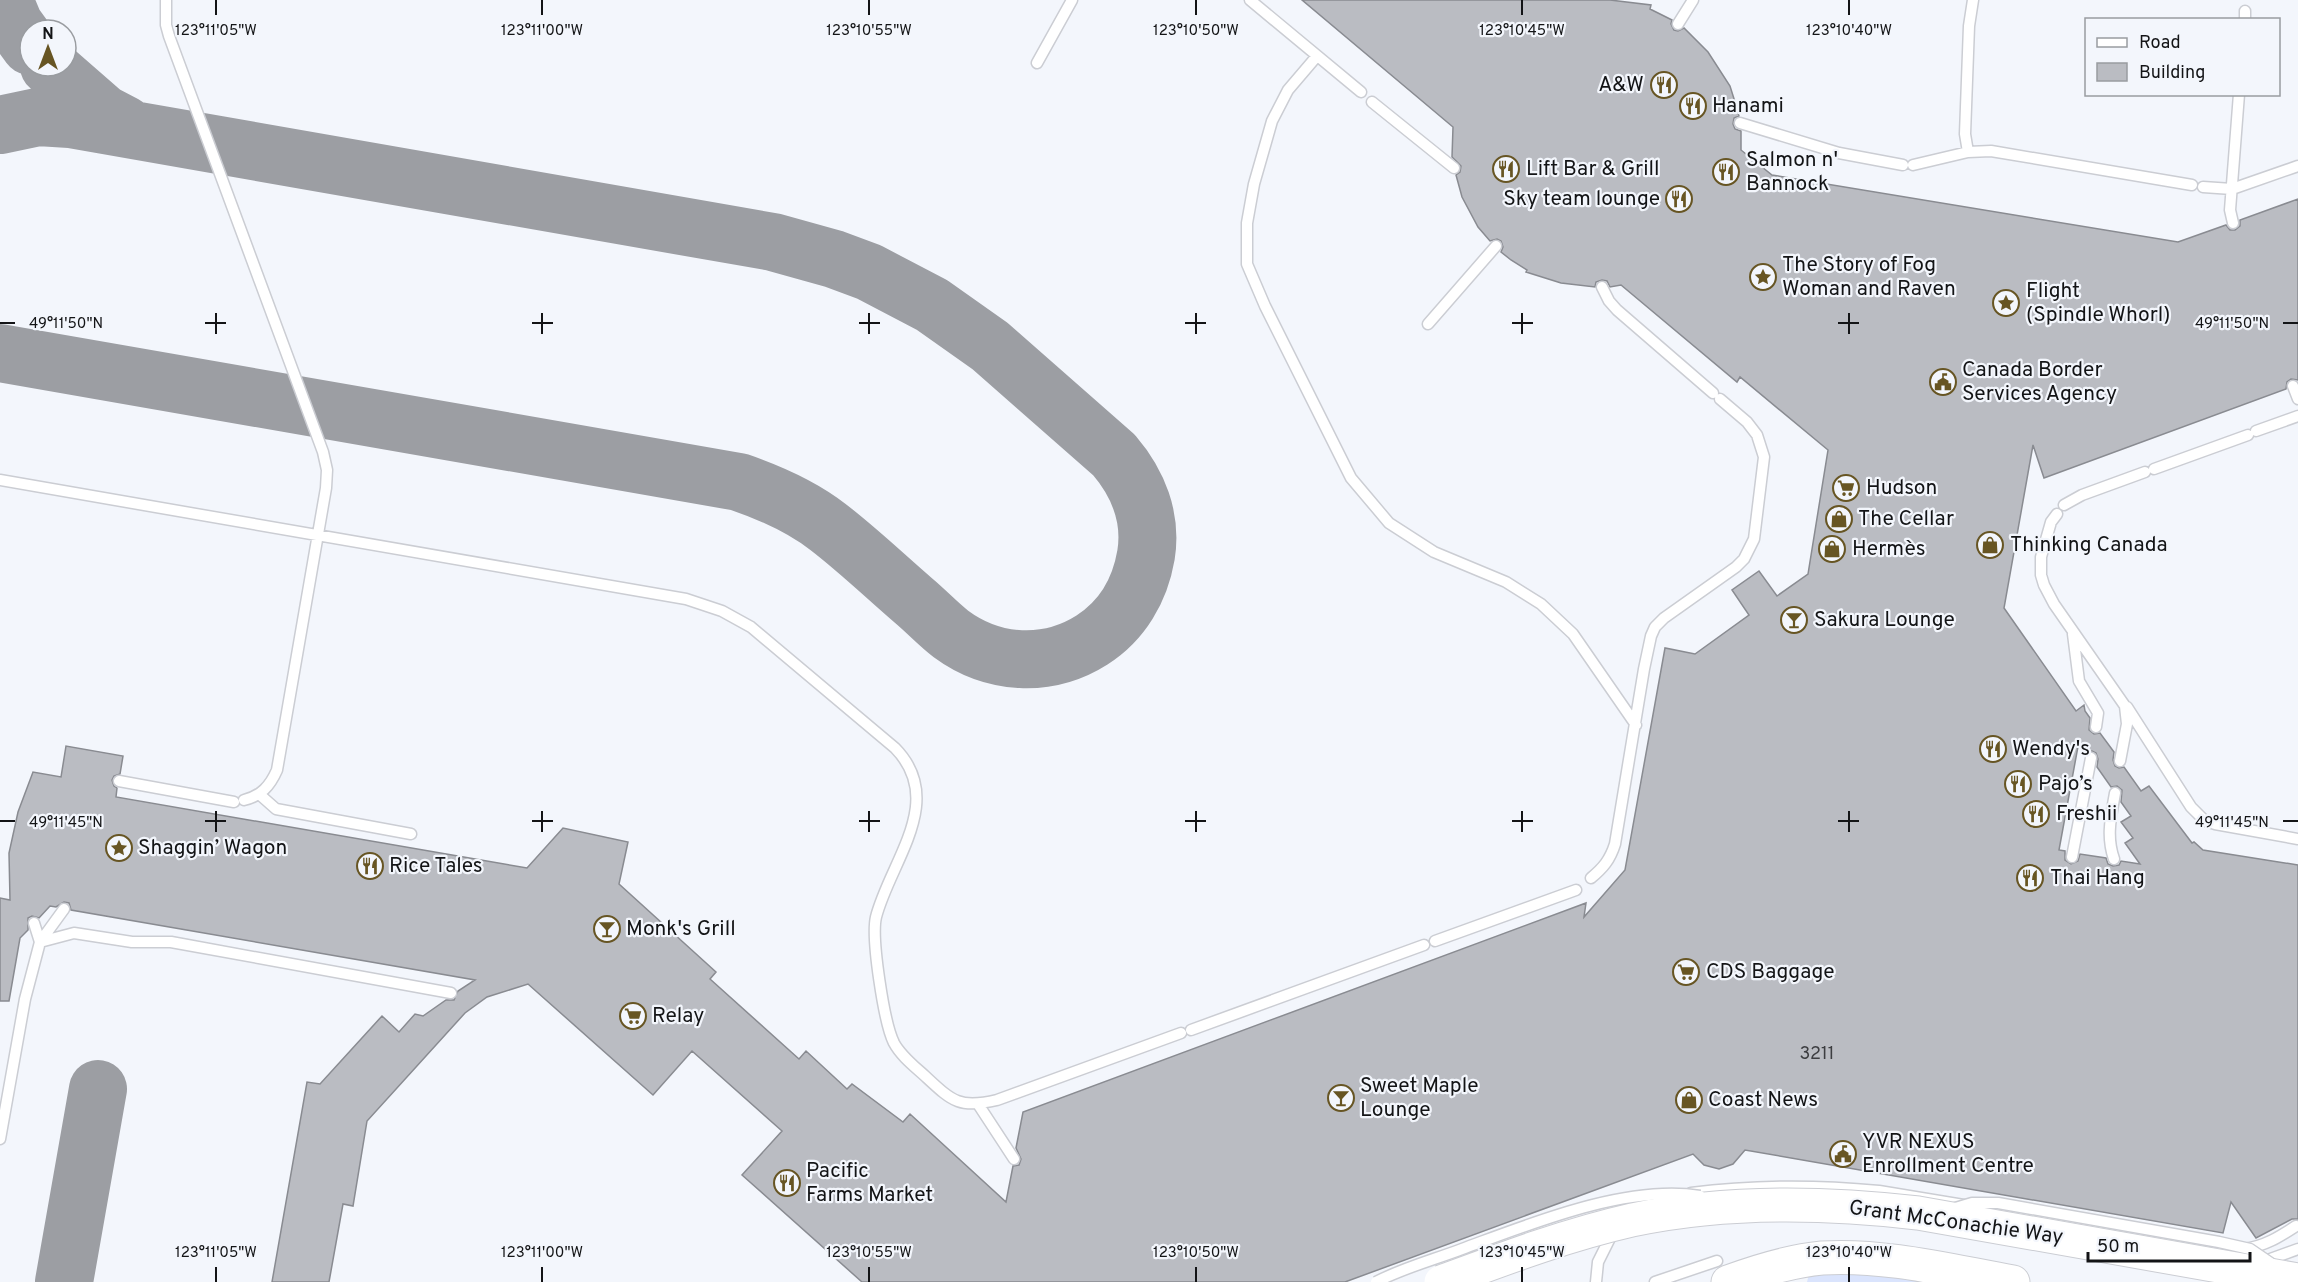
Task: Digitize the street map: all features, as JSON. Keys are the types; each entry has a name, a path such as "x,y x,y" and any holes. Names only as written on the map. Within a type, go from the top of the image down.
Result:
{"main road":[{"name":"Grant McConachie Way","path":"1441,1282 1548,1244 1632,1220 1774,1204 1858,1206 1918,1213 2236,1259 2298,1280"},
{"path":"1723,1271 1770,1268 1808,1260 1842,1258 1902,1263 2013,1282"}],"lane":[{"path":"119,781 239,801 260,794 269,784 277,770 327,479 323,452 168,36 165,19 166,0"},
{"path":"1036,63 1072,0"},
{"path":"1250,0 1361,92"},
{"path":"1678,24 1693,0"},
{"path":"1968,152 1965,134 1969,26 1973,0"},
{"path":"1317,56 1288,90 1272,122 1254,184 1247,223 1247,264 1265,306 1351,478 1389,523 1434,552 1506,582 1541,604 1573,634 1636,725"},
{"path":"2233,223 2230,210 2239,96"},
{"path":"1372,102 1454,168"},
{"path":"1740,123 1839,153 1908,165 1968,152 1997,152 2198,186 2232,189 2298,166"},
{"path":"1428,324 1496,246"},
{"path":"1591,878 1604,867 1611,857 1615,844 1648,646 1655,627 1668,614 1744,559 1754,539 1764,470 1763,449 1752,429 1617,310 1602,287"},
{"path":"2294,386 2298,399"},
{"path":"2298,416 2082,495 2060,510 2050,522 2045,540 2041,575 2049,595 2072,631 2120,697 2197,815 2205,821 2225,827 2298,839"},
{"path":"0,480 668,595 704,604 737,618 765,637 896,748 913,773 918,798 915,822 876,920 876,950 889,1032 903,1056 949,1099 978,1104 997,1100 1424,945"},
{"path":"2072,631 2079,681 2098,713 2096,727"},
{"path":"2120,697 2128,716 2120,762"},
{"path":"2072,857 2091,758"},
{"path":"2114,860 2108,830 2115,793"},
{"path":"260,794 271,805 283,811 411,834"},
{"path":"1435,941 1576,890"},
{"path":"0,1139 25,999 40,942 64,909"},
{"path":"34,923 40,942"},
{"path":"40,942 74,933 132,942 171,942 451,993"},
{"path":"978,1104 1014,1159"},
{"path":"1596,1282 1598,1262 1613,1232 1627,1216 1643,1204 1661,1198 1733,1190 1840,1187 1879,1191 2236,1259 2298,1249"},
{"path":"1376,1282 1521,1227 1571,1212 1653,1193 1683,1193 1732,1202 1774,1204"},
{"path":"1918,1213 1985,1202 2207,1239 2250,1249 2298,1280"},
{"path":"2236,1259 2272,1242 2296,1226"},
{"path":"2236,1259 2242,1254 2272,1282"},
{"path":"1655,1282 1723,1271"}],"shaded area":[{"path":"1809,1274 1887,1275 1924,1282 1807,1282"}],"building":[{"path":"1302,0 1610,0 1651,5 1650,9 1672,20 1674,30 1684,28 1708,52 1730,86 1739,116 1734,118 1733,124 1735,129 1741,131 1741,150 1772,175 2178,242 2226,225 2230,230 2235,230 2240,226 2240,220 2298,199 2298,380 2291,379 2287,382 2286,389 2044,478 2033,445 2004,608 2076,711 2084,705 2090,718 2089,730 2094,734 2100,733 2114,752 2115,766 2124,767 2141,791 2149,786 2192,843 2194,842 2203,850 2298,865 2298,1219 2292,1219 2256,1238 2231,1202 2223,1233 1745,1150 1733,1164 1719,1169 1704,1165 1693,1154 1345,1282 862,1282 742,1175 782,1131 692,1051 653,1095 528,984 487,997 465,1013 367,1121 353,1206 343,1204 329,1282 272,1282 307,1082 320,1084 382,1016 399,1032 415,1014 423,1016 446,1000 454,1000 458,991 475,980 71,910 69,903 64,902 56,907 50,906 39,918 32,916 28,918 28,930 20,938 9,1001 0,1001 0,898 10,900 9,853 18,812 33,772 61,777 66,746 123,756 120,774 114,776 112,780 117,788 116,797 527,868 563,828 628,842 619,884 716,972 710,979 799,1059 806,1051 847,1089 852,1084 903,1122 910,1114 1006,1202 1013,1166 1019,1165 1021,1159 1016,1148 1023,1112 1586,903 1584,917 1625,870 1665,648 1695,654 1749,615 1732,590 1759,571 1777,596 1808,574 1828,450 1740,377 1737,382 1621,285 1610,287 1607,281 1602,280 1596,282 1595,287 1561,283 1526,272 1527,270 1501,252 1503,247 1501,241 1497,239 1490,241 1478,227 1462,197 1456,175 1460,172 1461,166 1452,157 1453,127","holes":["2079,741 2087,752 2096,753 2097,767 2111,787 2117,786 2122,790 2121,802 2131,816 2121,822 2133,838 2125,843 2140,864 2121,861 2119,865 2113,866 2108,864 2106,858 2080,854 2078,861 2071,864 2065,860 2065,851 2059,850"]}],"taxiway":[{"path":"4,0 18,30"},
{"path":"63,78 104,114 125,125"},
{"path":"0,125 38,117 70,119 773,242 834,259 869,272 932,305 990,346 1114,455 1130,477 1145,514 1146,555 1139,580 1128,604 1112,624 1092,640 1075,649 1039,659 1002,657 967,644 951,634 818,519 785,501 739,482 0,353"},
{"path":"64,1282 98,1089"}],"place":[{"name":"A&W","path":"1664,85"},
{"name":"Hanami","path":"1693,106"},
{"name":"Lift Bar & Grill","path":"1506,169"},
{"name":"Salmon n' Bannock","path":"1726,172"},
{"name":"Sky team lounge","path":"1679,199"},
{"name":"The Story of Fog Woman and Raven","path":"1763,277"},
{"name":"Flight (Spindle Whorl)","path":"2006,303"},
{"name":"Canada Border Services Agency","path":"1943,382"},
{"name":"Hudson","path":"1846,488"},
{"name":"The Cellar","path":"1839,519"},
{"name":"Thinking Canada","path":"1990,545"},
{"name":"Hermès","path":"1832,549"},
{"name":"Sakura Lounge","path":"1794,620"},
{"name":"Wendy's","path":"1993,749"},
{"name":"Pajo’s","path":"2018,784"},
{"name":"Freshii","path":"2036,814"},
{"name":"Shaggin’ Wagon","path":"119,848"},
{"name":"Rice Tales","path":"370,866"},
{"name":"Thai Hang","path":"2030,878"},
{"name":"Monk's Grill","path":"607,929"},
{"name":"CDS Baggage","path":"1686,972"},
{"name":"Relay","path":"633,1016"},
{"name":"Sweet Maple Lounge","path":"1341,1098"},
{"name":"Coast News","path":"1689,1100"},
{"name":"YVR NEXUS Enrollment Centre","path":"1843,1154"},
{"name":"Pacific Farms Market","path":"787,1183"}]}
